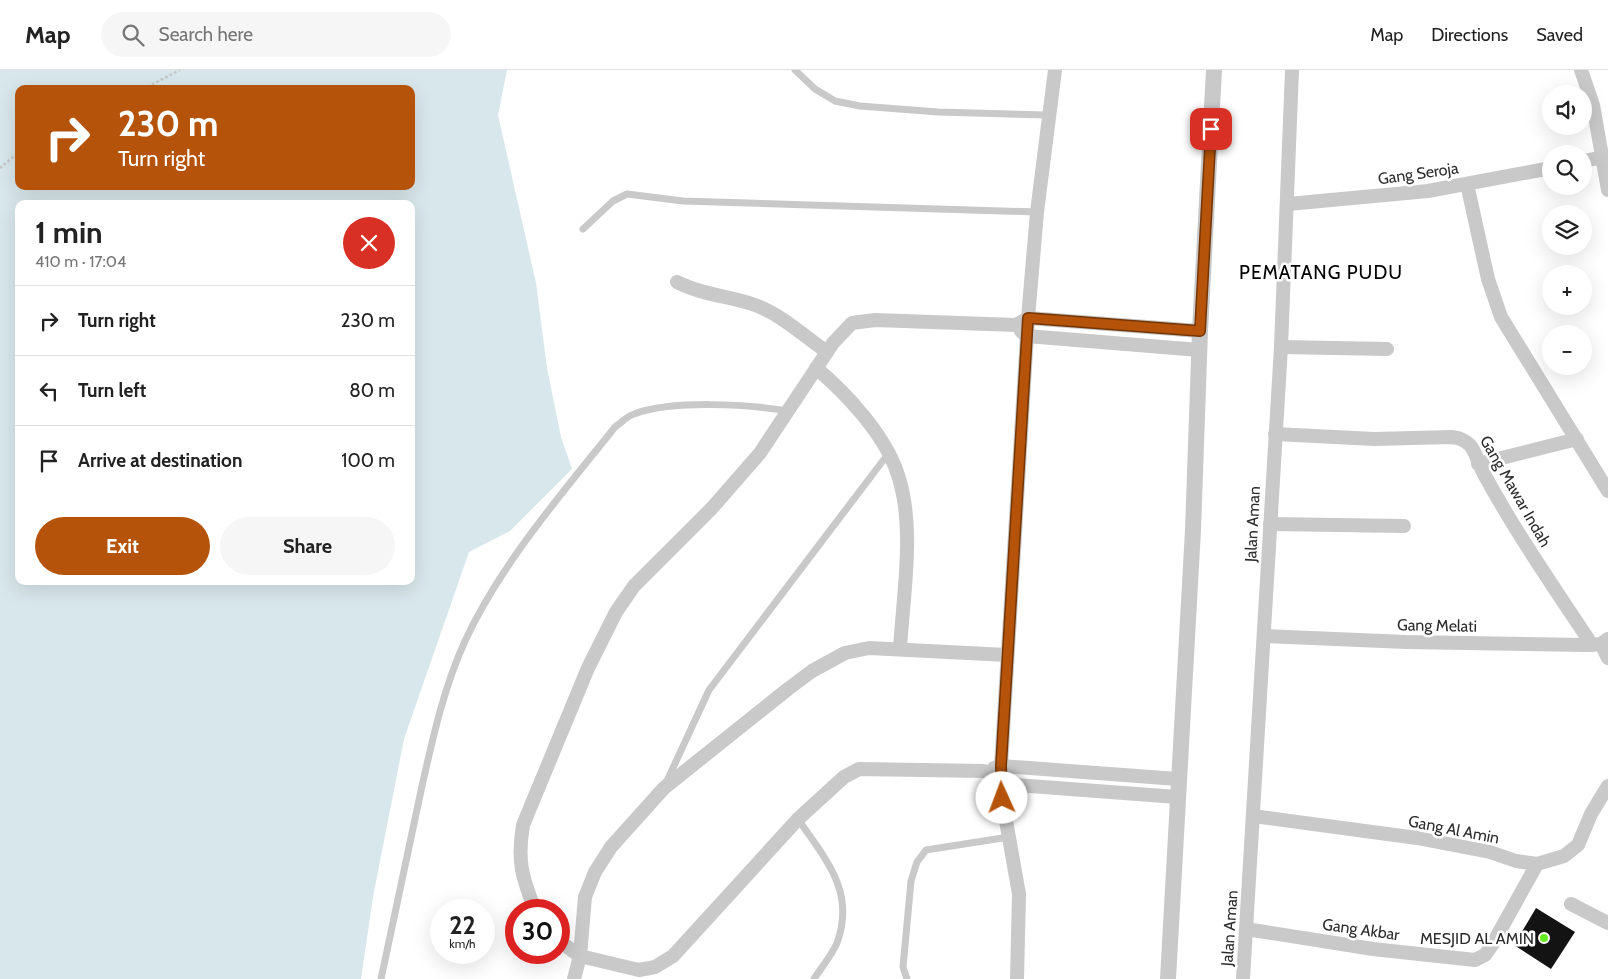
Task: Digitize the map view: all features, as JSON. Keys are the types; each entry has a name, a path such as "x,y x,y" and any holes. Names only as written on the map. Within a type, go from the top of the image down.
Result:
{"street":[{"path":"1016,979 1019,894 1002,798 1001,766 1027,336 1022,322 1055,70"},
{"path":"1168,979 1214,70"},
{"name":"Jalan Aman","path":"1243,979 1281,347 1292,70"},
{"path":"1581,70 1593,106 1605,157 1608,190"},
{"path":"1592,160 1605,157"},
{"name":"Gang Seroja","path":"1288,204 1428,191 1542,170"},
{"path":"1467,184 1488,279 1502,317 1608,491"},
{"path":"677,282 711,295 756,306 785,321 827,352"},
{"path":"531,899 520,865 519,848 523,825 588,668 605,633 634,586 712,508 754,460 827,352 852,323 1022,322 1200,331"},
{"path":"1027,336 1199,350"},
{"path":"1281,347 1387,350"},
{"path":"816,368 838,386 868,421 897,471 904,497 907,534 900,649"},
{"name":"Gang Mawar Indah","path":"1275,434 1374,439 1452,436 1464,438 1471,445 1478,464 1507,517 1600,642 1608,658"},
{"path":"1478,464 1577,439"},
{"path":"1270,524 1404,526"},
{"name":"Gang Melati","path":"1264,636 1406,642 1600,642"},
{"path":"574,979 580,956 585,897 595,872 610,847 664,788 812,671 845,653 869,648 1007,655"},
{"path":"570,949 580,956 639,970 655,967 673,956 798,819 844,777 859,769 984,771 1001,766 1178,779"},
{"path":"984,771 1002,784 1177,796"},
{"name":"Gang Al Amin","path":"1253,816 1417,838 1490,852 1516,861 1537,864 1564,856 1578,845 1591,814 1608,786"},
{"name":"Gang Akbar","path":"1246,929 1373,949 1475,960 1485,954 1492,945 1537,864"},
{"path":"1571,904 1608,922"}],"lane":[{"path":"795,70 815,89 835,101 860,106 938,112 1048,115"},
{"path":"583,229 613,201 627,194 683,201 1037,212"},
{"path":"381,979 434,735 446,690 465,641 496,586 523,544 615,427 632,414 664,406 764,407 788,411"},
{"path":"664,788 709,690 888,454"},
{"path":"798,819 837,878 844,913 836,944 814,979"},
{"path":"908,979 903,967 905,939 911,882 917,862 926,850 1009,837"}],"path":[{"path":"151,85 180,70"},
{"path":"0,168 15,155"}],"shaded area":[{"path":"0,70 507,70 498,115 536,283 547,368 561,437 572,469 510,531 469,552 404,739 373,897 361,979 0,979"}],"building":[{"name":"MESJID AL AMIN","path":"1536,908 1575,932 1551,969 1514,945"}],"place":[{"name":"MESJID AL AMIN","path":"1544,938"}],"district":[{"name":"PEMATANG PUDU","path":"1321,272"}],"route":[{"path":"1002,798 1001,766 1028,318 1200,331 1211,129"}]}
